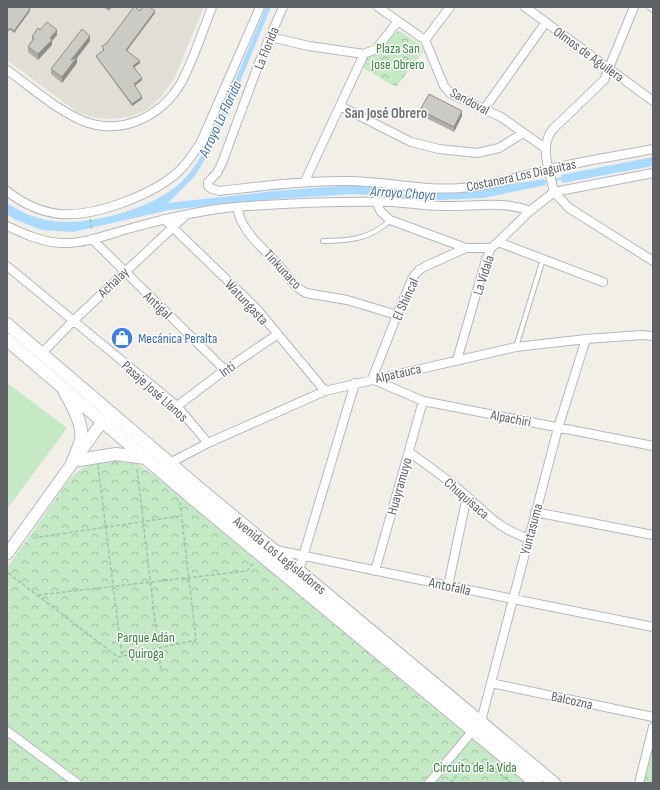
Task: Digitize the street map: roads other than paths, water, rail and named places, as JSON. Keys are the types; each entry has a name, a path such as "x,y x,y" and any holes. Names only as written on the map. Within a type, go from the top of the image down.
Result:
{"main road":[{"name":"Avenida Los Legisladores","path":"7,324 42,353 107,416 146,458 165,466 273,549 554,783"},
{"name":"Avenida Los Legisladores","path":"7,340 62,385 107,416 165,466 247,544 536,783"},
{"path":"62,385 75,413 80,430 81,440 73,461"},
{"path":"73,461 116,454 146,458"}],"street":[{"path":"7,70 56,106 84,121 110,126 128,125 149,117 168,100 181,82 212,7"},
{"path":"7,191 17,199 40,210 60,214 76,214 98,210 128,200 167,181 179,171 201,142 260,7"},
{"name":"La Florida","path":"220,191 212,189 208,186 208,182 217,172 222,162 283,7"},
{"path":"378,7 425,40 450,7"},
{"name":"Olmos de Aguilera","path":"525,7 653,101"},
{"path":"634,7 604,80 552,130 547,137 545,148 553,189 570,208 653,261"},
{"path":"270,37 309,46 364,54 376,49 398,21"},
{"path":"485,108 546,22"},
{"name":"Sandoval","path":"425,40 444,86 451,94 485,108 545,148"},
{"path":"305,181 364,54"},
{"path":"340,106 411,142 439,149 477,153 499,148 523,133"},
{"name":"Costanera Los Diaguitas","path":"220,191 305,181 354,181 432,189 484,186 550,173 653,149"},
{"path":"553,189 653,173"},
{"name":"La Vidala","path":"457,360 486,260 491,248 553,189"},
{"path":"7,226 32,238 60,243 74,242 92,235 187,214 237,207 324,202 376,202 442,206 503,205 517,206 530,211"},
{"path":"376,202 381,212 390,220 466,248"},
{"name":"Tinkunaco","path":"237,207 240,219 246,230 300,290 306,293 347,300 397,315"},
{"name":"Achalay","path":"42,353 124,272 187,214"},
{"name":"Watungasta","path":"164,219 256,308 324,391"},
{"name":"Antigal","path":"92,235 124,272 225,370"},
{"path":"498,242 602,282"},
{"name":"El Shincal","path":"372,379 413,277 419,270 466,248 491,248"},
{"name":"Pasaje José Llanos","path":"7,266 177,406 208,443"},
{"name":"Inti","path":"177,406 225,370 278,334"},
{"name":"Alpatauca","path":"165,466 208,443 324,391 516,347 586,339 642,335 653,336"},
{"name":"Yuntasuma","path":"481,721 558,428 586,339"},
{"name":"Alpachiri","path":"372,379 424,401 653,446"},
{"path":"299,570 355,384"},
{"name":"Huayramuyo","path":"375,570 424,401"},
{"path":"7,554 107,416"},
{"name":"Chuquisaca","path":"409,452 467,496 498,525 510,532 529,538"},
{"path":"448,586 467,496"},
{"path":"536,512 653,535"},
{"name":"Antofalla","path":"247,544 513,600 653,627"},
{"name":"Balcozna","path":"491,683 653,717"},
{"path":"429,783 481,721"},
{"path":"639,783 653,727"},
{"path":"7,731 77,783"}],"lane":[{"path":"323,241 347,241 374,233 390,220"},
{"path":"516,347 543,259"}],"water":[{"name":"Arroyo La Florida","path":"266,7 271,7 216,140 195,176 168,203 275,191 354,185 440,193 482,189 544,179 546,185 483,198 439,200 354,194 275,199 169,210 73,232 42,230 16,220 7,214 7,203 16,209 46,220 61,222 97,219 134,209 166,194 178,185 193,169 211,138"},
{"path":"653,157 653,166 562,183 561,175"}],"waterway":[{"name":"Arroyo Choya","path":"543,182 564,178"}],"place":[{"name":"Mecánica Peralta","path":"122,338"}],"district":[{"name":"San José Obrero","path":"386,113"}],"park label":[{"name":"Plaza San Jose Obrero","path":"398,56"},
{"name":"Parque Adán Quiroga","path":"146,646"},
{"name":"Circuito de la Vida","path":"475,767"}]}
